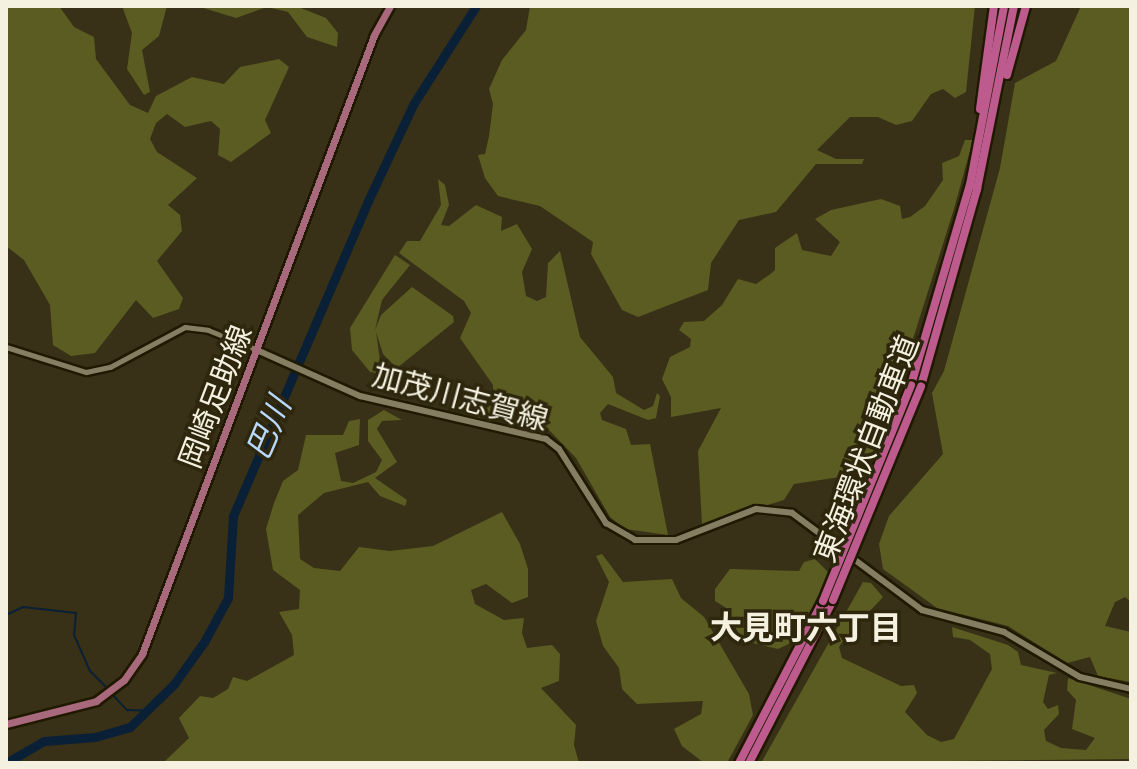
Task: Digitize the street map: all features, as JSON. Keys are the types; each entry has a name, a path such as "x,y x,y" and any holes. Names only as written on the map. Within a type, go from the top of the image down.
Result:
{"highway":[{"path":"970,185 994,6"},
{"path":"970,185 1004,6"},
{"path":"989,136 1014,6"},
{"path":"989,136 1026,6"},
{"name":"東海環状自動車道","path":"749,763 833,600 916,386 989,136"},
{"name":"東海環状自動車道","path":"739,763 823,601 916,386 970,185"}],"main road":[{"name":"岡崎足助線","path":"6,724 87,706 134,668 151,637 374,35 390,6"},
{"name":"加茂川志賀線","path":"259,351 383,403 546,439 559,449 606,523 635,540 676,540 756,509 792,513 922,610 1004,632 1080,677 1131,689"}],"street":[{"path":"6,347 86,372 110,367 185,327 208,330 259,351"}],"shaded area":[{"path":"6,6 59,6 74,27 94,37 96,59 130,105 148,113 156,96 192,77 224,84 240,67 279,59 289,67 265,120 271,133 231,162 218,155 220,129 211,121 185,127 167,114 156,123 150,139 157,152 197,178 168,205 180,215 182,231 157,261 183,298 179,309 153,318 136,300 95,353 71,356 53,345 50,305 24,260 6,246"},
{"path":"122,6 167,6 159,36 142,50 150,92 144,95 127,69 132,33"},
{"path":"197,6 296,6 326,18 338,33 337,47 307,37 288,12 267,7 236,18"},
{"path":"530,6 975,6 966,92 955,98 943,89 931,94 912,121 896,125 878,117 850,117 817,150 836,159 864,159 862,164 816,164 776,212 739,220 711,263 708,290 638,317 622,310 591,254 593,242 540,206 498,196 485,178 478,155 485,154 489,136 493,104 489,89 502,60 526,30"},
{"path":"1081,6 1131,6 1131,602 1125,597 1115,602 1105,626 1131,632 1131,682 1098,676 1090,657 1067,663 1008,626 937,608 883,569 879,544 889,516 943,454 932,393 944,371 1000,168 1015,83 1056,61"},
{"path":"965,140 973,140 954,209 883,434 871,455 853,475 794,484 784,500 702,525 698,451 721,408 671,417 671,397 662,379 670,357 690,347 691,339 679,330 684,322 704,321 722,305 738,279 756,284 769,275 775,270 775,248 797,233 802,250 831,256 840,242 815,219 831,210 881,199 900,206 902,219 910,217 925,206 943,180 942,163 959,156"},
{"path":"438,179 445,185 449,205 441,225 449,226 476,205 502,217 501,231 517,224 532,249 522,272 526,296 537,301 546,297 548,263 560,251 580,337 613,377 616,393 644,410 653,406 657,393 660,396 656,418 648,420 608,404 600,413 602,420 626,429 631,445 650,444 668,535 625,529 610,517 576,458 550,431 512,414 473,420 455,416 484,411 493,400 493,385 460,338 471,313 464,301 399,253 407,241 420,241 441,205"},
{"path":"395,255 410,265 382,300 375,330 381,315 412,287 453,316 454,322 397,368 383,354 376,332 382,374 370,372 352,350 350,328"},
{"path":"384,410 402,420 382,421 377,429 397,462 375,478 407,500 405,506 380,496 368,482 324,493 298,515 300,559 314,568 340,571 359,547 390,551 433,546 502,512 520,544 528,569 528,597 512,603 486,584 471,590 475,604 504,620 524,618 522,633 527,648 552,645 560,654 559,681 541,688 576,725 574,745 579,763 163,763 189,738 179,718 200,696 213,698 228,689 233,677 247,681 294,655 292,635 279,612 299,609 300,590 273,570 266,529 274,503 283,481 298,470 306,435 343,435 349,421 360,419 359,445 335,453 341,481 353,483 376,472 382,460 368,441 368,420"},
{"path":"602,554 623,582 672,579 681,598 704,617 749,694 753,715 727,763 704,763 682,746 674,729 701,714 703,701 637,704 622,689 619,668 603,646 596,621 609,582 596,556"},
{"path":"815,559 829,573 799,639 778,649 749,642 738,633 728,609 715,601 715,589 730,569 799,571 804,562"},
{"path":"863,582 871,583 883,597 845,638 839,647 842,658 901,686 914,685 917,693 905,712 927,735 941,742 954,739 992,669 990,654 970,640 953,637 952,627 1008,645 1018,652 1021,665 1057,673 1049,675 1043,702 1048,709 1058,705 1059,714 1044,730 1046,741 1061,748 1086,750 1095,738 1072,729 1076,700 1067,690 1068,678 1131,699 1131,759 761,763"}],"waterway":[{"name":"巴川","path":"6,763 44,741 95,737 130,727 174,684 204,642 228,598 233,516 368,201 414,103 476,6"},
{"path":"6,615 23,607 76,613 74,635 90,671 107,688"},
{"path":"111,693 127,710 151,711"}],"district":[{"name":"大見町六丁目","path":"806,629"}]}
